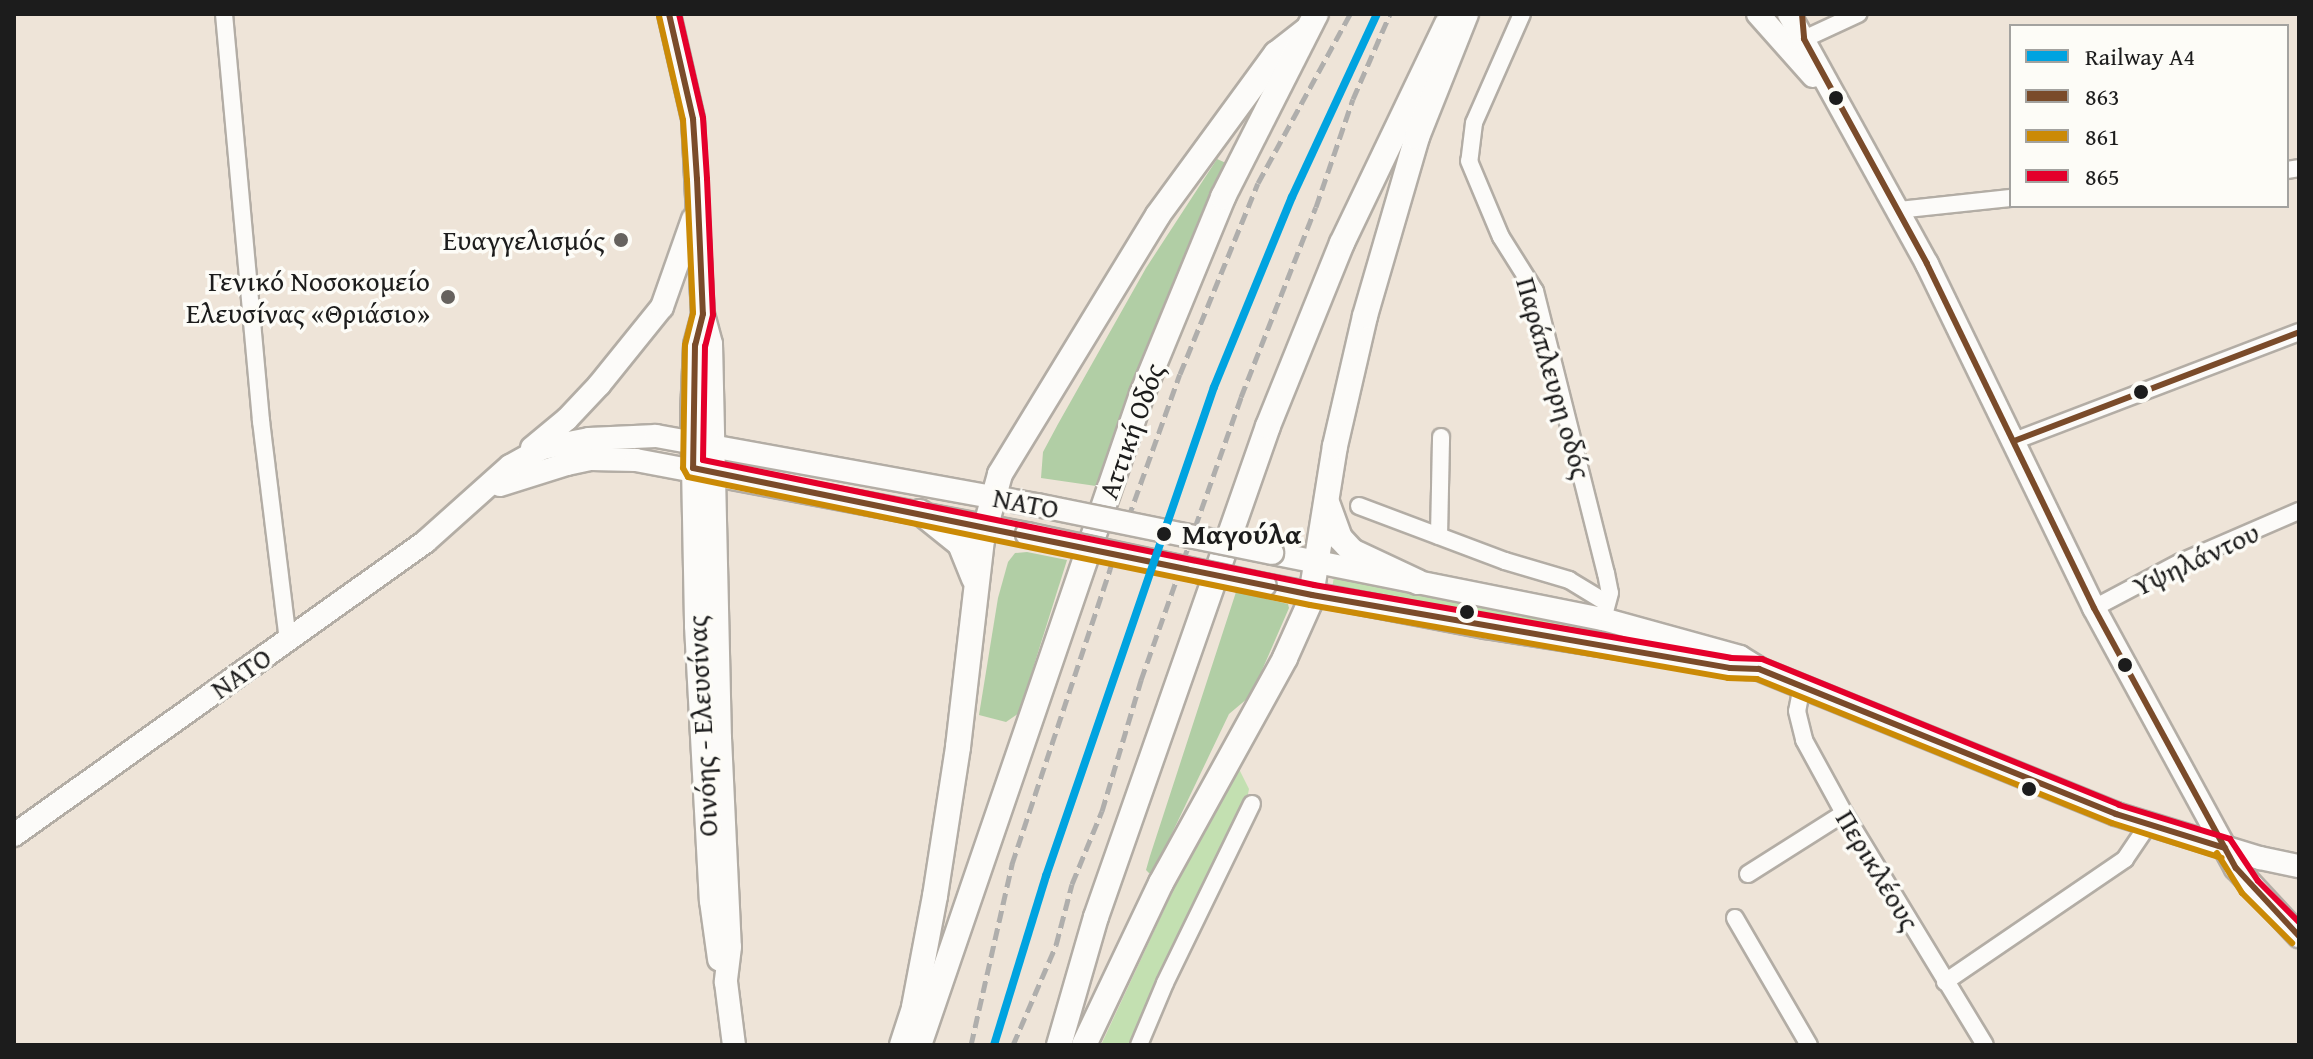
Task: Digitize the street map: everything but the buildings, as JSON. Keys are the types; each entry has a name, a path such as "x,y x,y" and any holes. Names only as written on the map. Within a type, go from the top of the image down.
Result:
{"highway":[{"path":"1059,1045 1096,917 1268,426 1342,243 1452,14"},
{"path":"1084,1045 1161,883 1285,658 1312,595 1335,446 1365,316 1417,137 1466,14"},
{"path":"902,1045 914,1007 937,881 958,747 985,525 1005,465 1158,215 1276,54 1311,22"},
{"name":"Αττική Οδός","path":"919,1045 1142,394 1223,197 1311,22"},
{"path":"1328,503 1332,522 1352,551 1418,582"},
{"path":"920,512 960,544 973,569 976,591"}],"main road":[{"path":"669,14 693,119 703,314 695,345 702,470"},
{"path":"1758,14 1833,97"},
{"path":"1789,14 1898,210 2094,608 2225,848 2250,887 2299,936"},
{"path":"1802,14 1804,39"},
{"path":"510,466 567,419 625,356 662,307 698,202"},
{"name":"ΝΑΤΟ","path":"14,835 425,542 510,466 543,448 589,439 656,436 702,443 994,496 1418,582 1605,611 1740,657 1759,669"},
{"name":"ΝΑΤΟ","path":"465,507 500,485 524,476 591,459 636,460 920,512 1312,595 1730,668 1759,669"},
{"name":"Οινόης - Ελευσίνας","path":"702,470 713,518 730,947 726,982"},
{"name":"Οινόης - Ελευσίνας","path":"702,470 697,656 709,873 715,947 726,982 734,1045"},
{"path":"713,518 725,493 761,481"},
{"path":"1759,669 2148,825 2299,866"},
{"path":"2225,848 2258,843 2299,851"}],"street":[{"path":"224,14 258,390 288,640"},
{"name":"Παράπλευρη οδός","path":"1522,14 1474,123 1469,161 1495,225 1535,291 1597,533 1610,593 1605,611"},
{"path":"1804,39 1858,14"},
{"path":"1898,210 2009,198"},
{"path":"2014,441 2299,332"},
{"path":"1439,536 1441,437"},
{"path":"1359,506 1569,580 1605,611"},
{"name":"Υψηλάντου","path":"2094,608 2181,562 2299,511"},
{"name":"Περικλέους","path":"1802,686 1798,724 1844,813 1985,1045"},
{"path":"1139,1045 1165,983 1252,804"},
{"path":"1748,874 1844,813"},
{"path":"1945,982 2125,859 2148,825"},
{"path":"1735,918 1809,1045"}],"green space":[{"path":"1217,159 1226,163 1225,167 1204,207 1096,486 1041,478 1043,452 1058,424 1146,268"},
{"path":"1027,552 1067,560 1019,713 1006,722 979,715 998,598 1008,562 1015,553"},
{"path":"1334,577 1615,630 1612,639 1332,588"},
{"path":"1236,592 1288,604 1289,608 1256,684 1248,698 1229,714 1153,873 1149,873 1146,870 1150,856"},
{"path":"1239,769 1249,789 1246,804 1153,988 1131,1045 1101,1045 1184,867"}],"railway":[{"path":"971,1045 1012,864 1110,569 1180,374 1258,183 1350,14"},
{"path":"1013,1045 1056,945 1072,884 1102,811 1141,680 1241,397 1316,207 1353,99 1390,14"}],"rail line":[{"name":"A4","path":"994,1045 1046,876 1214,387 1292,197 1377,14"}],"transit line":[{"name":"863","path":"669,14 693,119 697,179 703,314 695,345 693,468 1312,595 1730,668 1759,669 2116,814 2225,848"},
{"name":"865","path":"679,14 703,118 707,179 713,315 705,346 703,460 1314,585 1731,658 1762,659 2119,805 2230,839 2258,881 2299,922"},
{"name":"863","path":"1802,14 1804,39 1927,264 2094,608 2236,868 2299,936"},
{"name":"861","path":"659,16 683,120 687,180 693,313 685,345 683,468 688,477 1310,605 1728,678 1757,679 2112,823 2222,858"},
{"name":"863","path":"2014,441 2299,332"},
{"name":"861","path":"2217,853 2242,893 2292,943"}],"place":[{"name":"Ευαγγελισμός","path":"621,240"},
{"name":"Γενικό Νοσοκομείο Ελευσίνας «Θριάσιο»","path":"448,297"},
{"name":"Μαγούλα","path":"1164,534"}]}
